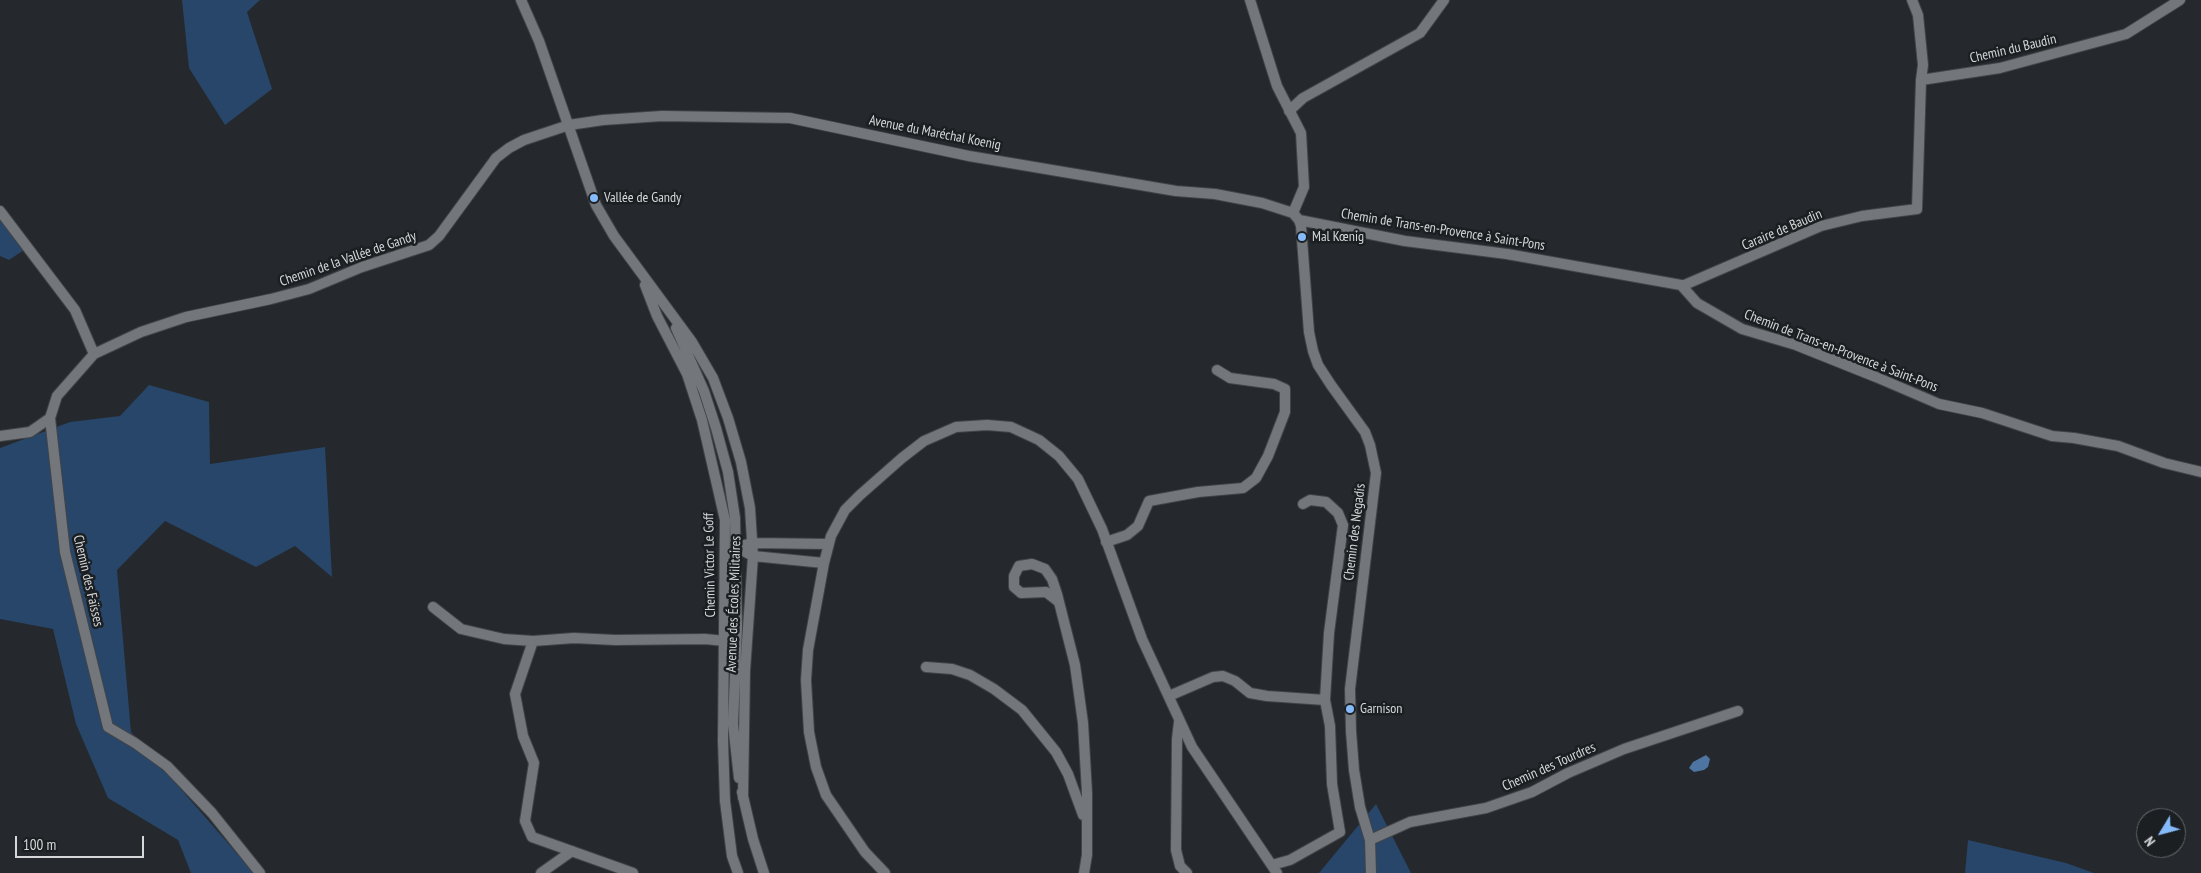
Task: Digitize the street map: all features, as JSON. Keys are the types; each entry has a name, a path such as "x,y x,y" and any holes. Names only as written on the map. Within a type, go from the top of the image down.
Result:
{"street":[{"name":"Avenue des Écoles Militaires","path":"521,0 539,40 596,205 614,236 692,342 708,371 728,418 743,471 750,508 752,543 744,671 743,798"},
{"path":"1250,0 1277,86 1301,133 1304,187 1296,217"},
{"path":"1289,111 1303,98 1420,33 1444,0"},
{"path":"1912,0 1918,15 1923,66 1921,80"},
{"name":"Chemin du Baudin","path":"1921,80 2000,68 2126,34 2180,0"},
{"name":"Caraire de Baudin","path":"1682,286 1821,226 1862,216 1917,209 1921,80"},
{"name":"Avenue du Maréchal Koenig","path":"569,125 602,120 662,116 790,118 969,156 1176,191 1215,194 1262,203 1296,217"},
{"name":"Chemin de la Vallée de Gandy","path":"94,354 141,332 177,320 309,289 371,263 429,245 439,236 496,158 524,140 569,125"},
{"path":"0,211 76,310 94,354"},
{"name":"Chemin de Trans-en-Provence à Saint-Pons","path":"1296,217 1405,241 1467,248 1579,266 1682,286 1698,303 1742,329 1796,345 1939,404 1982,413 2052,436 2118,446 2164,464 2201,472"},
{"name":"Chemin des Negadis","path":"1296,217 1309,332 1313,351 1318,365 1365,432 1376,473 1350,689 1350,731 1354,770 1360,807 1370,840 1371,873"},
{"name":"Chemin Victor Le Goff","path":"638,270 657,316 687,374 702,420 725,520 723,741 725,801 732,856 738,873"},
{"name":"Avenue des Écoles Militaires","path":"669,311 700,383 716,428 729,481 735,518 736,547 733,724 736,766 753,839 764,873"},
{"name":"Chemin des Faïsses","path":"94,354 57,396 50,418 65,552 108,727 135,743 167,766 212,813 260,873"},
{"path":"1106,542 1127,535 1138,526 1149,501 1198,492 1224,492 1243,488 1256,478 1268,456 1285,412 1285,389 1274,384 1230,378 1217,370"},
{"path":"0,436 30,432 50,418"},
{"path":"885,873 865,852 826,795 816,766 809,732 806,680 808,650 824,563 831,536 845,510 860,495 924,441 956,428 987,425 1011,427 1039,440 1059,456 1078,479 1090,503 1142,639 1196,754 1274,869 1340,832 1332,784 1330,726 1325,700 1329,633 1343,525 1338,513 1326,502 1310,500 1303,504"},
{"path":"736,547 752,543 829,544"},
{"path":"736,547 752,556 824,563"},
{"path":"1059,602 1046,592 1021,593 1014,587 1014,576 1019,566 1032,564 1045,569 1052,579 1059,602 1075,665 1083,723 1087,828 1087,855 1084,873"},
{"path":"433,607 462,629 504,639 533,641 574,638 615,640 705,639 725,641"},
{"path":"533,641 515,694 524,736 534,763 525,821 532,837 634,873"},
{"path":"926,667 952,669 970,675 994,688 1022,710 1056,752 1080,803 1087,828"},
{"path":"1169,696 1212,677 1223,676 1250,693 1325,700"},
{"name":"Chemin des Tourdres","path":"1370,840 1410,822 1486,808 1532,792 1568,773 1624,749 1738,711"},
{"path":"1179,721 1177,739 1176,850 1180,866 1187,873"},
{"path":"541,873 572,851"}],"shaded area":[{"path":"182,0 260,0 247,12 272,89 225,125 189,68"},
{"path":"0,219 24,250 9,260 0,256"},
{"path":"149,385 209,402 210,464 325,447 332,577 295,546 256,567 165,521 117,570 131,732 254,873 191,873 178,840 108,798 76,724 53,629 0,619 0,448 70,422 120,416"},
{"path":"1706,755 1710,759 1708,767 1694,772 1689,768 1693,762"},
{"path":"1376,804 1411,873 1319,873"},
{"path":"1968,840 2066,863 2094,873 1965,873"}],"place":[{"name":"Vallée de Gandy","path":"594,198"},
{"name":"Mal Kœnig","path":"1302,237"},
{"name":"Garnison","path":"1350,709"}]}
